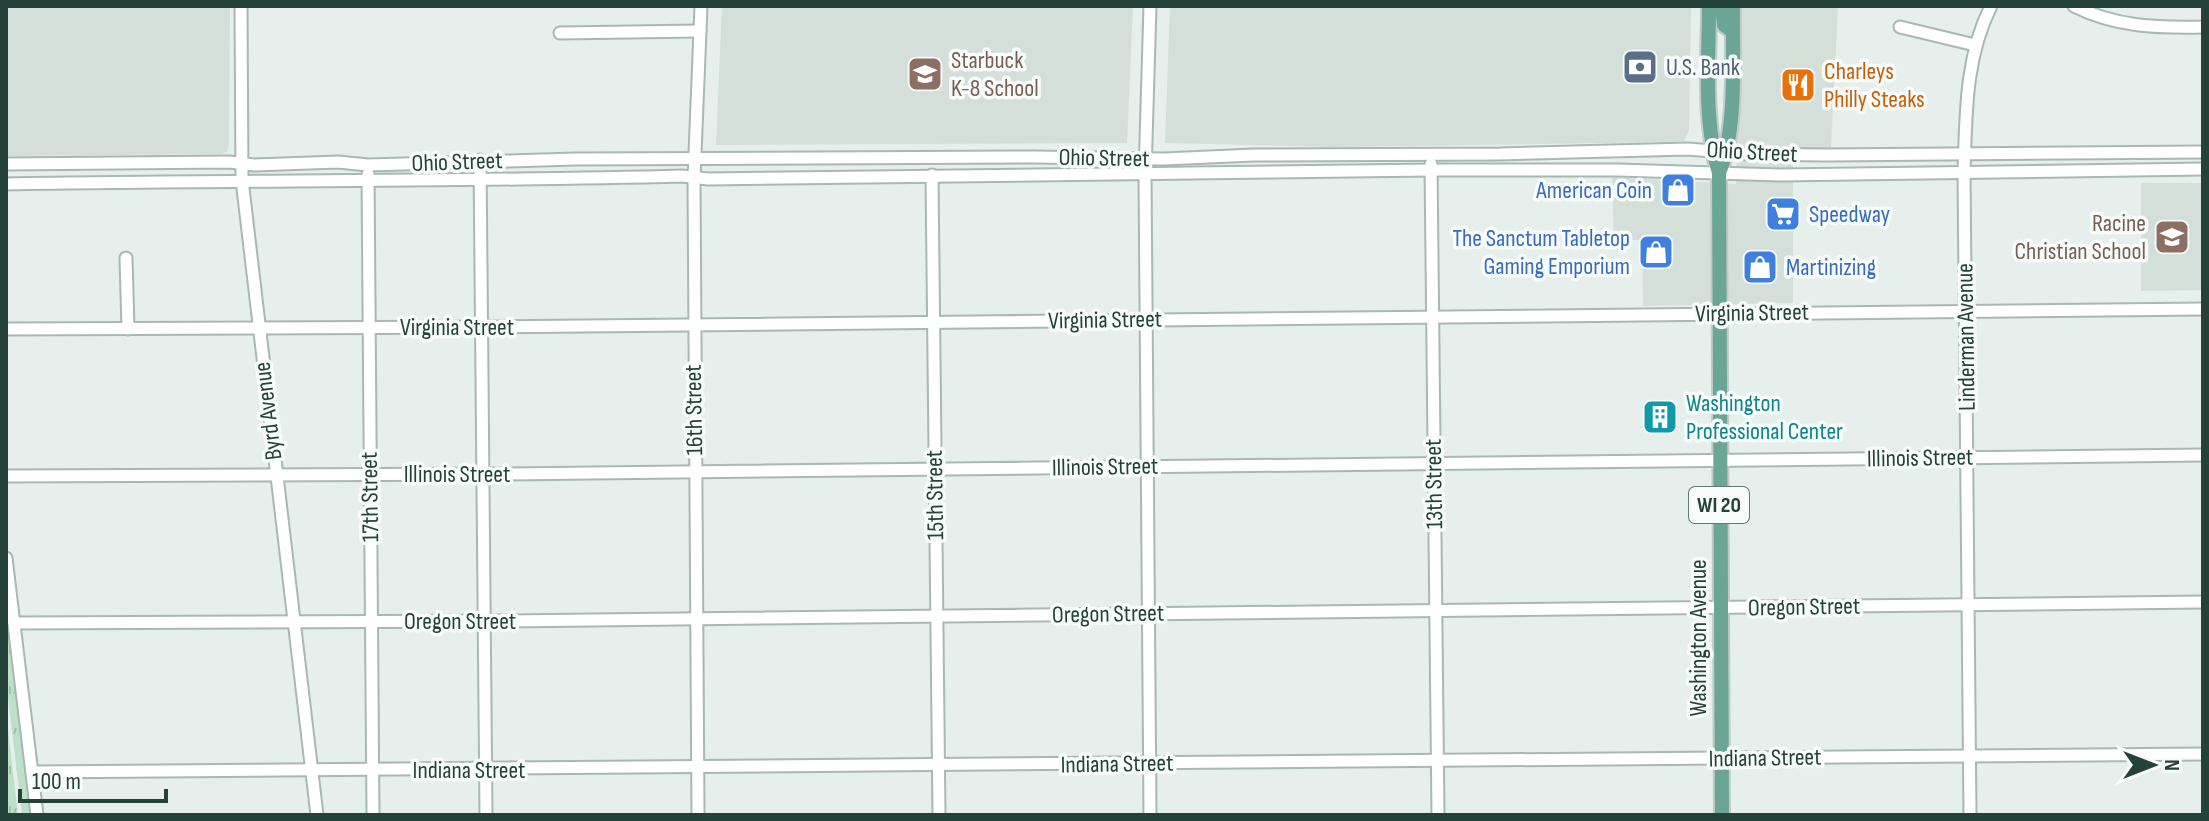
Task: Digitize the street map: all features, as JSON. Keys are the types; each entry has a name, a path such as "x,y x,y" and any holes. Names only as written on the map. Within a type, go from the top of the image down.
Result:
{"main road":[{"name":"Washington Avenue","path":"1709,6 1720,152"},
{"path":"1722,6 1724,25 1732,31"},
{"name":"Washington Avenue","path":"1722,815 1719,173 1733,6"}],"street":[{"name":"Byrd Avenue","path":"241,6 242,180 317,815"},
{"name":"16th Street","path":"698,815 694,159 701,6"},
{"path":"1150,6 1145,158 1150,815"},
{"name":"Linderman Avenue","path":"1970,815 1964,171 1967,86 1975,45 1991,6"},
{"path":"2074,6 2130,25 2203,27"},
{"path":"1900,27 1975,45"},
{"path":"560,33 700,31"},
{"name":"Ohio Street","path":"6,164 338,162 368,165 480,160 1145,158 1688,149 1965,155 2203,152"},
{"name":"13th Street","path":"1431,153 1438,815"},
{"path":"1026,175 1035,157"},
{"path":"480,160 486,815"},
{"name":"17th Street","path":"368,165 373,815"},
{"name":"Ohio Street","path":"6,184 1432,170 1606,169 1789,175 2203,169"},
{"name":"15th Street","path":"932,175 939,815"},
{"path":"126,258 128,329"},
{"name":"Virginia Street","path":"6,329 2203,309"},
{"name":"Illinois Street","path":"6,476 695,472 2203,455"},
{"path":"6,558 37,815"},
{"name":"Oregon Street","path":"14,623 484,621 2203,602"},
{"name":"Indiana Street","path":"32,772 2203,754"}],"shaded area":[{"path":"6,6 230,6 227,152 6,156"},
{"name":"Starbuck K-8 School","path":"722,6 1133,6 1127,143 716,145"},
{"path":"1170,6 1691,6 1689,130 1684,141 1672,142 1334,147 1165,143"},
{"path":"1739,6 1838,6 1831,148 1793,149 1793,303 1643,306 1642,240 1614,240 1612,177 1736,184"},
{"name":"Racine Christian School","path":"2141,183 2203,183 2203,290 2141,291"}],"green space":[{"path":"6,607 31,815 22,815 6,681"},
{"path":"6,713 7,720 18,815 6,815"}],"place":[{"name":"U.S. Bank","path":"1640,67"},
{"name":"Starbuck K-8 School","path":"925,74"},
{"name":"Charleys Philly Steaks","path":"1798,85"},
{"name":"American Coin","path":"1678,190"},
{"name":"Speedway","path":"1783,214"},
{"name":"Racine Christian School","path":"2172,237"},
{"name":"The Sanctum Tabletop Gaming Emporium","path":"1656,252"},
{"name":"Martinizing","path":"1760,267"},
{"name":"Washington Professional Center","path":"1660,417"}]}
